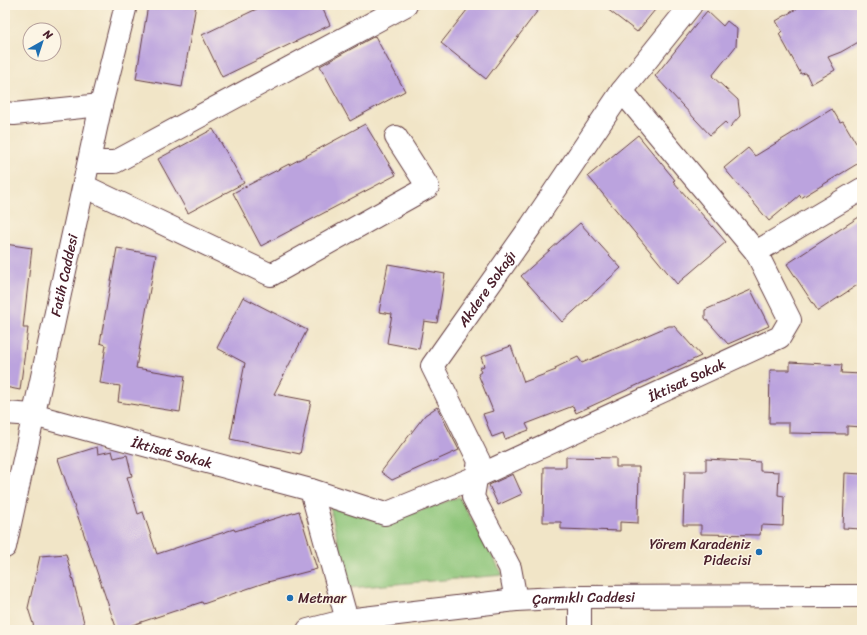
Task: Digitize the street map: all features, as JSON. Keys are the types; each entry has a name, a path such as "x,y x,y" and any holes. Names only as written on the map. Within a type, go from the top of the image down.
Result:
{"street":[{"name":"Fatih Caddesi","path":"5,547 90,162 101,105 126,5"},
{"path":"90,162 115,162 406,5"},
{"name":"Akdere Sokağı","path":"516,600 510,568 473,497 478,461 432,366 622,91 691,5"},
{"name":"İktisat Sokak","path":"5,413 33,415 311,490 385,514 476,477 780,337 790,320 756,252 622,91"},
{"path":"5,113 14,114 101,105"},
{"path":"84,186 271,275 428,187 396,137"},
{"path":"756,252 862,189"},
{"path":"311,490 347,620"},
{"name":"Çarmıklı Caddesi","path":"308,630 347,620 516,600 580,597 862,596"},
{"path":"580,597 580,630"}],"green space":[{"path":"459,497 503,575 349,588 330,507 385,523"}],"building":[{"path":"148,5 196,5 182,87 136,79"},
{"path":"265,5 321,5 330,25 222,77 202,35"},
{"path":"471,5 542,5 486,79 441,43"},
{"path":"602,5 659,5 637,32"},
{"path":"803,5 862,5 862,40 841,52 828,57 835,70 811,84 806,73 801,74 779,34 782,31 776,21"},
{"path":"707,11 723,26 727,21 737,29 736,46 712,76 738,100 740,116 730,127 725,122 710,135 655,76"},
{"path":"375,36 405,91 350,121 320,66"},
{"path":"832,109 840,122 843,121 862,153 862,161 801,198 800,195 769,221 724,168 748,148 755,156"},
{"path":"365,124 396,175 261,246 233,193"},
{"path":"213,129 244,183 188,213 158,159"},
{"path":"638,135 675,180 673,181 726,242 677,284 588,176"},
{"path":"862,215 862,282 818,311 787,264"},
{"path":"580,223 621,268 562,322 521,276"},
{"path":"5,244 32,248 23,328 28,328 20,390 5,387"},
{"path":"117,248 156,255 136,368 185,376 180,412 118,402 120,386 100,383 106,345 100,343"},
{"path":"388,264 445,274 437,323 424,321 419,349 387,343 392,314 379,312"},
{"path":"751,290 769,326 728,344 705,318 705,310"},
{"path":"243,297 307,330 274,394 311,401 300,454 230,439 245,363 217,348"},
{"path":"669,326 674,326 701,356 576,413 573,406 526,424 529,430 505,439 503,433 492,437 483,414 493,411 478,374 481,372 479,368 484,366 481,357 511,346 524,382 556,370 555,368 578,357 582,363"},
{"path":"790,362 842,365 841,373 862,374 862,427 847,426 847,434 789,433 789,423 769,423 770,370 790,370"},
{"path":"437,407 459,450 392,480 381,472 425,415"},
{"path":"97,447 98,454 112,451 114,458 127,455 132,476 127,477 138,514 143,512 157,554 234,529 235,531 299,511 317,569 264,583 203,604 202,602 117,630 58,459"},
{"path":"566,457 616,458 616,467 639,467 638,523 620,522 620,531 561,529 561,522 543,522 544,467 566,467"},
{"path":"706,459 760,462 760,471 779,472 778,495 784,496 783,526 761,525 760,535 701,534 701,525 683,525 685,471 706,471"},
{"path":"845,473 862,474 862,529 843,528"},
{"path":"513,474 522,494 498,505 489,485"},
{"path":"66,554 86,630 35,630 28,608 40,556"}],"place":[{"name":"Yörem Karadeniz Pidecisi","path":"759,552"},
{"name":"Metmar","path":"290,598"}]}
